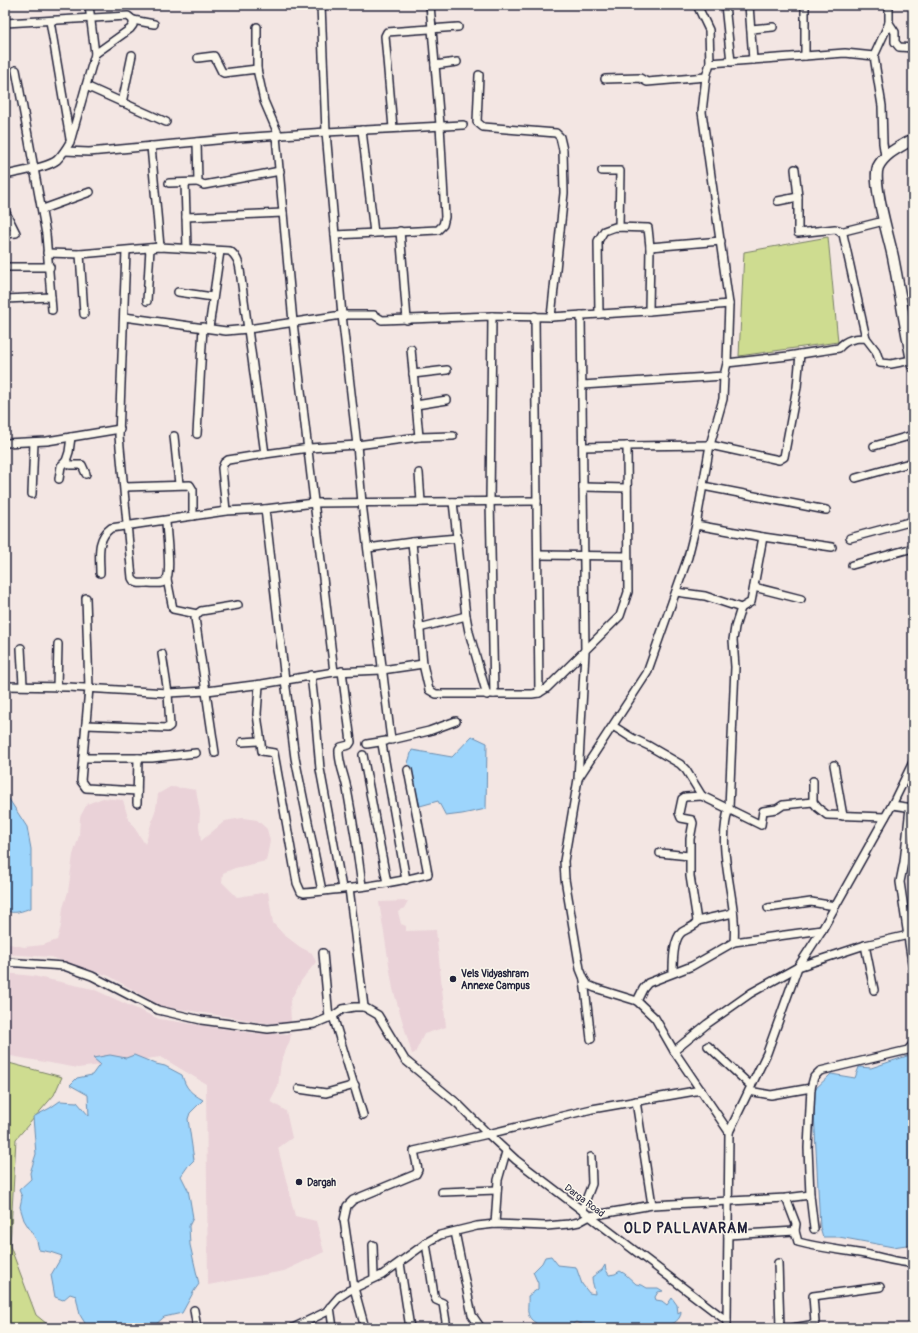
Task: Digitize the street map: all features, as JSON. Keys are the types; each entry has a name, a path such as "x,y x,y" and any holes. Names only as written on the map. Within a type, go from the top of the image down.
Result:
{"street":[{"path":"5,175 34,169 55,161 65,151 70,142 95,54 89,5"},
{"path":"321,5 326,132 342,315 382,670 387,741"},
{"path":"335,235 438,230 443,225 445,217 440,125 430,5"},
{"path":"578,779 614,726 622,710 647,673 688,557 696,525 710,446 723,399 724,376 727,363 730,304 702,112 706,77 710,63 709,30 698,5"},
{"path":"725,5 731,62"},
{"path":"749,5 753,60"},
{"path":"804,5 806,56"},
{"path":"885,156 883,143 882,106 874,56 889,23 889,5"},
{"path":"5,23 128,16 133,20 154,24"},
{"path":"95,54 130,29 133,25 133,20"},
{"path":"50,21 70,142"},
{"path":"889,23 895,32 895,42 899,47 913,48"},
{"path":"257,27 257,69 264,101 278,136 283,213 293,322 309,448 314,503 338,672 351,742 348,745 341,747 339,754 345,777 357,844 362,886"},
{"path":"394,128 385,36 387,32 458,27"},
{"path":"751,29 773,27"},
{"path":"710,63 845,53 874,56"},
{"path":"122,103 132,56"},
{"path":"198,58 214,56 222,72 224,73 257,69"},
{"path":"435,65 457,62"},
{"path":"16,70 46,234 47,253 50,267 52,310"},
{"path":"478,75 477,122 479,124 483,127 556,133 560,137 564,150 564,193 551,317"},
{"path":"605,79 640,78 647,82 706,77"},
{"path":"86,86 166,122"},
{"path":"65,151 89,152 326,132 463,125"},
{"path":"362,130 374,233"},
{"path":"796,169 798,233 835,229 843,234 866,338 876,352 880,363 912,363 893,256 879,200 877,180 878,169 885,156 913,139"},
{"path":"197,142 198,182"},
{"path":"151,146 160,247"},
{"path":"602,171 620,171 619,227"},
{"path":"169,183 198,182 204,185 280,172"},
{"path":"185,183 187,248"},
{"path":"42,209 90,192"},
{"path":"778,201 798,197"},
{"path":"5,211 16,234 5,234"},
{"path":"186,217 283,213"},
{"path":"840,232 884,221"},
{"path":"599,314 598,241 604,231 615,227 648,228 650,247 649,311"},
{"path":"400,231 407,320"},
{"path":"650,247 721,241"},
{"path":"47,253 80,254 160,247 230,251 235,255 238,260 265,454"},
{"path":"147,301 150,248"},
{"path":"126,251 119,436 133,581 137,583 158,583 167,579"},
{"path":"196,434 206,328 213,297 220,251"},
{"path":"80,254 84,314"},
{"path":"5,267 50,267"},
{"path":"178,292 213,297"},
{"path":"5,299 51,297"},
{"path":"124,317 226,331 342,315 374,315 382,320 492,316 551,317 730,304"},
{"path":"581,315 585,652 578,779 564,861 565,879 580,969 584,980 592,1039"},
{"path":"491,695 490,501 492,316"},
{"path":"535,316 539,693"},
{"path":"727,363 839,348 843,344 857,338 866,338"},
{"path":"411,349 419,436"},
{"path":"583,447 710,446 780,460 783,459 797,387 800,354"},
{"path":"413,374 447,370"},
{"path":"582,385 724,376"},
{"path":"416,405 447,400"},
{"path":"5,443 34,442 120,429"},
{"path":"874,446 913,435"},
{"path":"174,436 179,484"},
{"path":"226,511 222,468 224,463 228,460 309,448 357,445 419,436 453,436"},
{"path":"59,479 61,466 66,461 69,452 71,437"},
{"path":"32,494 34,442"},
{"path":"412,542 423,664 429,690 436,694 491,695 539,693 547,688 585,652 620,616 628,592 627,446"},
{"path":"66,461 70,465 82,466 86,474"},
{"path":"856,478 913,462"},
{"path":"419,473 421,502"},
{"path":"125,487 179,484 190,485 192,487 193,516"},
{"path":"702,486 826,510"},
{"path":"583,487 627,488"},
{"path":"100,573 100,544 104,533 111,528 128,525 166,521 226,511 265,509 314,503 537,501"},
{"path":"453,502 466,616 491,695"},
{"path":"265,509 295,758 322,891"},
{"path":"166,521 169,569 167,579 173,609 197,614 202,611 238,606"},
{"path":"850,538 913,521"},
{"path":"696,525 832,548"},
{"path":"734,942 735,925 725,852 724,829 728,808 735,667 733,640 735,627 741,608 751,602 763,537"},
{"path":"368,548 458,538"},
{"path":"852,565 913,548"},
{"path":"538,555 628,556"},
{"path":"754,587 801,599"},
{"path":"676,592 705,596 741,608"},
{"path":"86,598 89,688 81,781 86,788 137,791"},
{"path":"197,614 196,621 215,753"},
{"path":"419,628 466,616"},
{"path":"56,687 58,644"},
{"path":"21,648 23,686"},
{"path":"86,725 167,728 170,726 168,693 162,654"},
{"path":"5,686 89,688 168,693 207,691 259,685 311,675 382,670 423,664"},
{"path":"5,962 64,966 92,976 158,1010 201,1020 268,1029 314,1024 343,1010 354,1007 364,1007 346,888 320,769 311,675"},
{"path":"259,685 257,714 262,751 274,753 299,889 302,893 387,883 428,874 408,770"},
{"path":"367,744 429,731 456,721"},
{"path":"614,726 632,738 680,764 686,770 702,796"},
{"path":"242,742 260,741"},
{"path":"387,741 382,744 406,880"},
{"path":"83,758 152,758 196,753"},
{"path":"363,755 387,883"},
{"path":"137,803 138,758"},
{"path":"727,1325 730,1132 767,1053 798,967 822,930 892,805 913,762"},
{"path":"834,765 843,816"},
{"path":"813,781 813,802 827,815 885,817"},
{"path":"697,921 690,876 690,839 693,823 692,820 682,818 679,813 682,799 685,797 702,796 761,825 763,811 783,805 813,802"},
{"path":"892,805 912,808 900,882 911,934 913,970"},
{"path":"660,853 690,856"},
{"path":"768,908 811,902 835,906"},
{"path":"673,972 674,953 677,940 681,933 696,924 697,921 733,912"},
{"path":"637,1001 642,989 648,983 673,972 692,966 734,942 822,930"},
{"path":"674,1051 707,1024 738,1002 798,967 865,945 911,934"},
{"path":"865,945 874,990"},
{"path":"323,953 331,1017 355,1085 363,1115"},
{"path":"584,980 588,985 595,988 637,1001 655,1018 674,1051 730,1132"},
{"name":"Darga Road","path":"364,1007 378,1015 405,1060 458,1104 506,1152 590,1216 727,1325"},
{"path":"814,1229 810,1195 808,1148 811,1088 814,1076 820,1071 907,1050 911,1048 913,1044"},
{"path":"708,1046 750,1089 771,1095 811,1088"},
{"path":"300,1089 326,1093 355,1085"},
{"path":"365,1328 354,1288 344,1220 347,1206 353,1200 418,1173 414,1151 592,1109 701,1090"},
{"path":"636,1101 652,1205"},
{"path":"495,1224 497,1190 506,1152"},
{"path":"582,1210 592,1184 591,1157"},
{"path":"442,1192 497,1190"},
{"path":"293,1328 326,1312 339,1297 400,1263 426,1243 440,1235 477,1226 495,1224 546,1226 569,1224 579,1222 590,1216 652,1205 786,1198 810,1195"},
{"path":"786,1198 796,1224 795,1231 798,1242 817,1247 865,1254 905,1263 913,1263"},
{"path":"728,1235 795,1231"},
{"path":"455,1232 472,1315 481,1328"},
{"path":"426,1243 434,1295 436,1300 443,1303 447,1328"},
{"path":"373,1245 374,1278"},
{"path":"400,1263 410,1328"},
{"path":"778,1263 780,1328"},
{"path":"792,1328 810,1325 815,1322 813,1296 880,1287"},
{"path":"330,1307 333,1328"},
{"path":"194,1310 197,1328"}],"shaded area":[{"path":"170,787 196,790 200,813 199,826 201,841 225,821 236,819 243,818 257,820 267,829 270,841 266,861 235,868 223,873 222,882 237,897 268,892 273,923 283,934 300,947 312,953 316,962 301,981 290,1001 291,1023 265,1023 161,1006 109,976 51,957 5,954 5,943 24,947 43,945 57,940 61,926 63,908 68,892 73,855 79,836 80,817 87,804 103,798 123,800 128,818 145,844 156,808 158,794"},
{"path":"408,901 404,908 398,912 401,924 406,926 406,931 436,930 446,1027 424,1034 415,1053 412,1054 393,989 379,902"},
{"path":"5,973 33,976 93,989 159,1019 253,1033 291,1034 281,1062 278,1086 270,1101 286,1111 292,1138 278,1148 295,1216 316,1221 324,1252 284,1271 208,1285 206,1084 161,1057 78,1068 5,1055"}],"green space":[{"path":"828,237 838,342 739,356 744,252"},
{"path":"5,1062 62,1077 54,1095 16,1139 10,1246 36,1315 52,1328 5,1328"}],"water":[{"path":"472,736 487,743 486,809 446,816 438,801 420,806 408,763 412,750 452,757"},
{"path":"5,793 27,827 31,849 31,908 15,912 5,910"},
{"path":"913,1054 913,1244 893,1247 839,1237 823,1237 820,1227 813,1091 831,1074 855,1078 859,1067 871,1068"},
{"path":"110,1055 126,1058 134,1055 165,1066 182,1075 185,1084 190,1090 203,1100 190,1113 188,1119 194,1160 181,1176 188,1190 193,1218 189,1226 190,1245 199,1284 182,1313 164,1317 152,1328 88,1328 80,1315 76,1296 70,1294 63,1300 55,1297 51,1275 62,1256 39,1250 37,1241 24,1220 20,1207 22,1197 19,1190 31,1179 30,1173 36,1154 33,1117 60,1101 77,1102 89,1116 88,1095 70,1085 77,1078 92,1075 100,1064 93,1058"},
{"path":"551,1256 558,1265 576,1267 582,1284 589,1293 595,1294 592,1277 602,1270 605,1265 609,1275 620,1271 636,1284 647,1288 658,1288 663,1291 658,1292 655,1297 656,1300 662,1301 667,1305 672,1298 677,1305 678,1313 681,1311 680,1317 668,1328 585,1328 582,1324 576,1322 569,1328 538,1328 536,1323 528,1315 528,1296 538,1289 538,1283 533,1272 542,1263 545,1257"}],"place":[{"name":"Vels Vidyashram Annexe Campus","path":"453,979"},
{"name":"Dargah","path":"299,1182"}],"district":[{"name":"OLD PALLAVARAM","path":"686,1228"}]}
